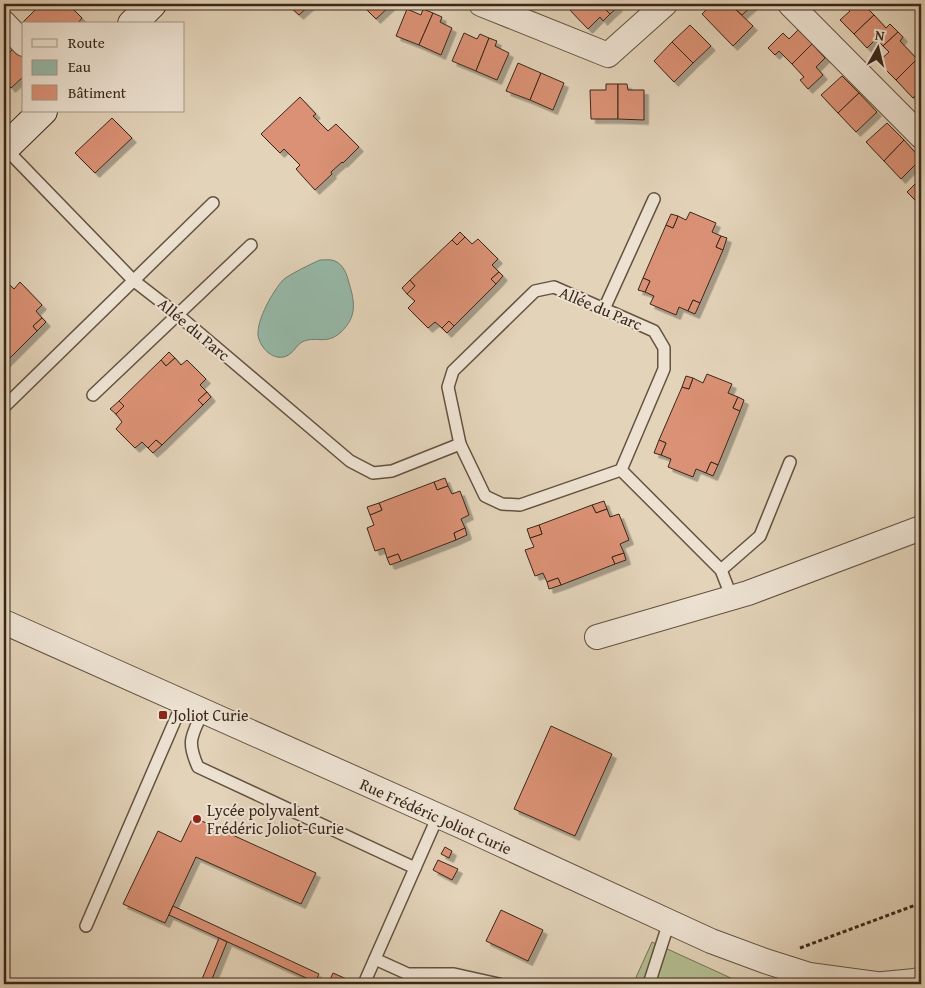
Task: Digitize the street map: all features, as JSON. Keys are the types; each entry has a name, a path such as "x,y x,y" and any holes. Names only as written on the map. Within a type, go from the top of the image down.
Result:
{"main road":[{"path":"134,22 152,4"},
{"path":"4,149 41,112"}],"street":[{"path":"481,4 608,55 665,4"},
{"path":"790,4 921,136"},
{"path":"4,23 22,42"},
{"path":"597,637 748,593 921,528"},
{"name":"Rue Frédéric Joliot Curie","path":"4,622 438,816 710,941 809,975 876,984"},
{"path":"883,984 915,982 921,979"}],"lane":[{"name":"Allée du Parc","path":"4,149 133,280 178,315 350,461 373,473 392,471 460,444"},
{"path":"604,309 654,199"},
{"path":"4,407 213,203"},
{"path":"93,395 251,245"},
{"name":"Allée du Parc","path":"554,287 604,309 654,331 664,348 664,369 621,470 520,505 502,504 485,496 460,444 448,387 453,371 536,291 554,287"},
{"path":"720,570 760,536 790,462"},
{"path":"621,470 720,570 732,598"},
{"path":"193,706 191,752 198,767 414,868"},
{"path":"86,926 165,746 193,706"},
{"path":"366,979 438,816"},
{"path":"649,984 669,922"},
{"path":"375,959 407,979 454,974 499,984"}],"path":[{"path":"764,961 921,903"}],"shaded area":[{"path":"652,942 744,984 633,984"}],"water":[{"path":"320,260 335,261 345,270 353,303 350,321 336,336 326,339 307,340 286,356 275,357 259,341 258,328 266,306 283,280"}],"building":[{"path":"68,4 82,18 79,22 23,22 40,5"},
{"path":"287,4 311,4 299,15"},
{"path":"361,4 392,4 376,19"},
{"path":"570,4 600,4 610,14 603,21 600,17 588,29 567,7"},
{"path":"600,4 615,4 618,7 610,14"},
{"path":"712,4 730,4 753,26 733,46 702,14"},
{"path":"730,4 754,4 742,15"},
{"path":"843,4 863,4 874,15 854,34 840,20 850,11"},
{"path":"407,9 421,15 423,9 433,13 419,45 396,36"},
{"path":"433,13 442,17 440,22 452,28 441,55 419,45"},
{"path":"874,15 886,28 890,24 898,32 883,46 876,39 867,48 854,34"},
{"path":"690,25 711,46 693,63 672,42"},
{"path":"798,30 812,44 792,64 779,51 775,55 768,48 783,33 789,39"},
{"path":"898,32 903,37 900,41 917,59 896,80 878,62 889,52 883,46"},
{"path":"464,33 477,39 480,34 489,38 476,71 452,61"},
{"path":"489,38 497,41 495,46 509,53 497,80 476,71"},
{"path":"672,42 693,63 674,82 654,61"},
{"path":"812,44 825,58 816,67 823,75 808,89 800,80 804,77 792,64"},
{"path":"14,48 22,57 22,78 11,88 4,80 4,58"},
{"path":"917,59 921,63 921,90 913,98 896,80"},
{"path":"518,63 541,73 530,100 506,91"},
{"path":"541,73 564,83 553,110 530,100"},
{"path":"842,76 859,93 838,113 821,95"},
{"path":"606,84 618,84 618,119 591,119 590,90 606,90"},
{"path":"618,84 627,84 628,90 644,90 644,120 618,119"},
{"path":"859,93 877,112 856,132 838,113"},
{"path":"300,97 316,114 313,116 328,131 336,124 359,147 331,172 332,174 315,190 296,169 300,165 284,149 280,153 261,134"},
{"path":"112,118 132,138 95,173 75,153"},
{"path":"887,123 904,140 884,161 866,142"},
{"path":"904,140 921,159 901,179 884,161"},
{"path":"921,178 921,198 919,196 915,200 907,192"},
{"path":"690,212 716,223 712,232 721,236 716,247 723,250 700,303 693,300 688,311 679,307 676,315 650,304 654,296 645,292 650,281 643,278 666,225 673,228 678,216 686,220"},
{"path":"671,214 678,216 673,228 666,225"},
{"path":"460,232 465,237 457,245 452,240"},
{"path":"721,236 727,238 723,250 716,247"},
{"path":"465,237 472,244 478,239 498,259 492,265 499,272 491,279 496,284 454,326 449,321 442,328 435,322 428,328 408,308 415,301 407,294 415,286 410,280 452,240 457,245"},
{"path":"499,272 503,276 496,284 491,279"},
{"path":"643,278 650,281 645,292 638,290"},
{"path":"410,280 415,286 407,294 402,288"},
{"path":"7,282 14,289 20,282 42,305 36,311 42,318 33,326 37,331 4,364 4,285"},
{"path":"693,300 700,303 695,314 688,311"},
{"path":"42,318 46,322 37,331 33,326"},
{"path":"449,321 454,326 447,333 442,328"},
{"path":"169,352 175,358 166,366 161,360"},
{"path":"175,358 181,365 187,360 206,379 200,385 207,392 198,400 203,405 162,445 156,440 148,448 142,442 135,448 116,429 122,422 116,414 124,406 119,401 161,360 166,366"},
{"path":"707,374 732,384 728,393 738,397 733,408 740,411 718,465 711,462 706,473 696,469 693,477 668,467 671,459 661,455 666,443 659,440 682,387 689,389 693,378 703,383"},
{"path":"686,376 693,378 689,389 682,387"},
{"path":"207,392 211,397 203,405 198,400"},
{"path":"738,397 744,400 740,411 733,408"},
{"path":"119,401 124,406 116,414 110,409"},
{"path":"156,440 162,445 153,453 148,448"},
{"path":"659,440 666,443 661,455 654,453"},
{"path":"711,462 718,465 713,476 706,473"},
{"path":"445,478 448,486 437,490 434,482"},
{"path":"434,482 437,490 448,486 452,494 460,491 469,515 461,519 465,528 454,533 456,540 401,561 398,554 387,558 384,548 375,551 367,528 374,525 370,515 382,510 379,503"},
{"path":"604,501 607,509 596,513 592,505"},
{"path":"379,503 382,510 370,515 367,507"},
{"path":"592,505 596,513 607,509 610,517 619,514 629,540 620,544 624,553 612,557 615,564 561,585 558,578 547,582 543,573 535,576 525,550 534,547 530,538 542,534 539,525"},
{"path":"539,525 542,534 530,538 527,529"},
{"path":"465,528 467,535 456,540 454,533"},
{"path":"624,553 626,560 615,564 612,557"},
{"path":"398,554 401,561 390,565 387,558"},
{"path":"558,578 561,585 549,589 547,582"},
{"path":"551,726 612,754 575,836 514,809"},
{"path":"193,817 316,873 301,904 196,857 165,923 123,904 158,831 181,842"},
{"path":"445,847 452,851 449,858 441,854"},
{"path":"438,860 458,869 452,880 433,870"},
{"path":"173,906 319,974 315,982 169,915"},
{"path":"501,910 543,930 528,961 486,941"},
{"path":"219,938 227,942 210,984 200,984"},
{"path":"333,973 358,984 328,984"}],"place":[{"name":"Joliot Curie","path":"163,715"},
{"name":"Lycée polyvalent Frédéric Joliot-Curie","path":"197,819"}]}
